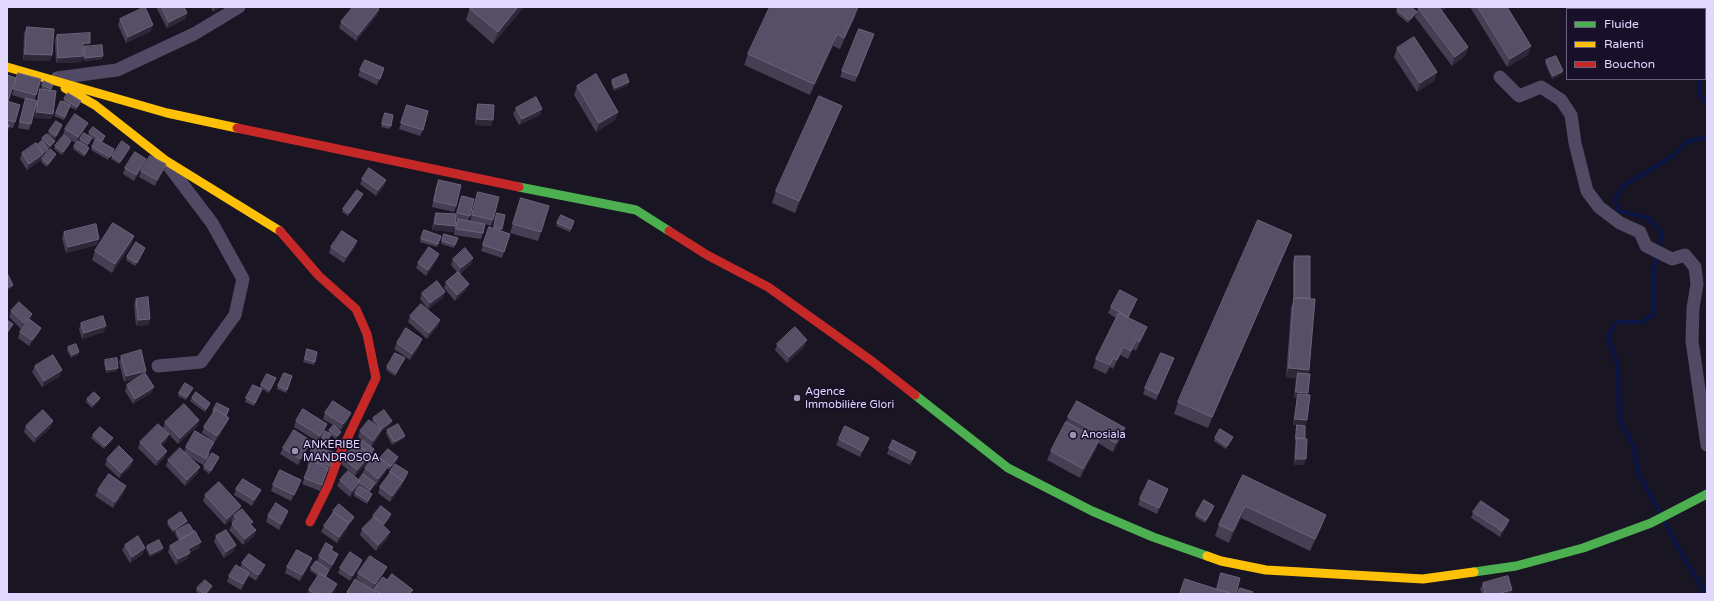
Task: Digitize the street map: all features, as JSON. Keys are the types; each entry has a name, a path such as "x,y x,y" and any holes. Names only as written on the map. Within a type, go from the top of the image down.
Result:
{"main road":[{"path":"7,67 167,113 456,175 636,210 707,255 768,287 873,362 1008,468 1092,511 1153,537 1221,561 1266,570 1423,579 1516,566 1583,548 1650,523 1707,494"},
{"path":"49,79 95,105 165,160 278,229 319,276 356,309 367,334 376,378 339,456 328,486 310,522"}],"street":[{"path":"49,79 117,70 194,34 239,7"},
{"path":"1500,77 1519,96 1541,88 1560,100 1571,115 1575,143 1587,191 1598,207 1620,223 1640,232 1646,246 1672,259 1686,255 1695,267 1698,284 1694,308 1692,341 1707,445"},
{"path":"158,366 201,362 235,316 243,279 212,223 165,160"}],"building":[{"path":"145,7 153,25 128,37 120,19"},
{"path":"162,7 184,7 187,13 169,22"},
{"path":"353,7 376,7 379,9 358,35 341,22"},
{"path":"471,7 518,7 498,32 470,9"},
{"path":"770,7 858,7 844,38 837,34 814,84 748,54"},
{"path":"1399,7 1411,7 1417,12 1409,20 1397,10"},
{"path":"1439,7 1468,47 1455,57 1418,8"},
{"path":"1478,7 1507,7 1531,46 1510,59"},
{"path":"27,27 54,29 52,55 25,54"},
{"path":"859,29 874,34 857,76 842,71"},
{"path":"90,33 90,43 83,43 83,56 58,58 57,35"},
{"path":"1414,37 1437,72 1420,83 1397,48"},
{"path":"102,45 103,56 85,58 84,47"},
{"path":"1556,56 1563,71 1553,76 1546,60"},
{"path":"365,60 384,68 380,79 360,70"},
{"path":"18,73 41,79 36,95 14,89"},
{"path":"596,74 618,112 599,123 577,86"},
{"path":"626,74 629,82 615,88 612,80"},
{"path":"7,75 16,78 8,101 7,100"},
{"path":"44,81 53,85 51,89 42,85"},
{"path":"40,89 56,91 53,114 37,112"},
{"path":"68,93 81,101 77,107 64,99"},
{"path":"819,96 842,106 799,201 776,191"},
{"path":"536,97 542,109 522,119 516,108"},
{"path":"26,98 37,101 31,124 20,122"},
{"path":"7,101 20,105 15,122 7,120"},
{"path":"61,101 70,105 65,117 56,113"},
{"path":"478,104 494,105 493,120 477,119"},
{"path":"407,105 428,111 423,130 401,123"},
{"path":"385,113 393,115 391,126 382,124"},
{"path":"75,114 88,123 78,137 65,129"},
{"path":"56,121 62,125 56,136 49,131"},
{"path":"93,127 105,136 102,141 89,132"},
{"path":"84,133 92,138 88,144 80,139"},
{"path":"47,134 55,141 50,146 42,138"},
{"path":"64,135 71,141 63,152 55,146"},
{"path":"96,139 114,149 110,157 92,147"},
{"path":"42,141 48,149 43,153 37,145"},
{"path":"78,141 89,148 85,154 74,146"},
{"path":"122,141 130,147 120,162 112,156"},
{"path":"36,143 43,154 29,164 22,153"},
{"path":"50,149 56,154 48,164 42,159"},
{"path":"135,152 146,159 136,175 125,168"},
{"path":"150,156 166,164 157,180 141,171"},
{"path":"369,168 386,180 378,190 362,179"},
{"path":"439,180 461,185 456,206 434,201"},
{"path":"357,190 363,194 349,213 343,209"},
{"path":"478,192 499,197 493,220 472,215"},
{"path":"462,196 474,199 470,216 457,213"},
{"path":"521,198 549,206 541,232 513,224"},
{"path":"436,213 456,214 455,226 435,224"},
{"path":"497,213 505,215 502,229 494,227"},
{"path":"561,215 574,221 571,229 557,223"},
{"path":"458,219 485,224 483,233 456,229"},
{"path":"1258,220 1292,235 1212,417 1178,402"},
{"path":"113,223 134,236 115,264 95,251"},
{"path":"96,224 99,239 68,247 64,232"},
{"path":"489,227 510,234 504,252 483,245"},
{"path":"424,230 441,236 438,244 421,239"},
{"path":"342,231 357,241 346,257 331,247"},
{"path":"444,234 458,238 455,245 442,241"},
{"path":"136,242 145,248 137,263 127,257"},
{"path":"429,247 439,254 428,270 418,263"},
{"path":"465,248 473,258 461,268 453,259"},
{"path":"1295,256 1310,256 1310,298 1295,298"},
{"path":"458,272 469,284 457,295 446,282"},
{"path":"7,273 13,285 7,288"},
{"path":"437,281 445,292 430,303 422,293"},
{"path":"1120,290 1137,299 1128,317 1111,307"},
{"path":"148,297 150,319 138,320 136,299"},
{"path":"1294,298 1315,299 1309,370 1289,368"},
{"path":"19,302 32,314 24,323 11,311"},
{"path":"421,304 440,320 429,333 410,316"},
{"path":"1119,313 1147,327 1139,342 1136,340 1131,351 1123,347 1117,360 1113,358 1110,365 1096,359"},
{"path":"103,316 106,326 84,333 81,323"},
{"path":"29,319 41,328 32,340 20,332"},
{"path":"7,320 13,324 7,333"},
{"path":"795,327 807,340 789,357 777,344"},
{"path":"406,328 422,339 412,354 397,343"},
{"path":"76,344 79,352 72,355 68,347"},
{"path":"307,349 317,352 315,362 305,359"},
{"path":"141,350 146,371 126,376 121,356"},
{"path":"395,353 405,358 396,373 387,367"},
{"path":"1161,353 1174,358 1158,394 1145,388"},
{"path":"53,355 62,370 44,381 35,366"},
{"path":"117,358 118,368 107,370 105,360"},
{"path":"145,373 154,387 135,399 127,385"},
{"path":"284,373 292,376 287,390 278,386"},
{"path":"1298,373 1310,374 1308,393 1296,392"},
{"path":"267,374 276,378 270,390 261,385"},
{"path":"185,383 193,388 187,397 179,393"},
{"path":"253,385 262,389 255,403 246,398"},
{"path":"94,392 100,398 93,405 87,399"},
{"path":"196,392 210,403 206,409 192,398"},
{"path":"1298,394 1310,395 1307,420 1295,419"},
{"path":"333,401 351,413 343,424 325,413"},
{"path":"1077,401 1125,428 1116,443 1068,417"},
{"path":"217,403 229,409 226,416 216,409 214,412 213,411"},
{"path":"184,404 199,420 180,438 165,422"},
{"path":"216,409 229,418 217,436 204,427"},
{"path":"303,409 327,424 320,436 296,421"},
{"path":"43,410 53,421 36,437 26,426"},
{"path":"384,410 392,421 381,429 373,418"},
{"path":"369,420 381,430 373,441 360,431"},
{"path":"1066,422 1099,440 1083,469 1051,451"},
{"path":"158,424 169,434 160,444 167,451 158,460 140,442"},
{"path":"398,424 405,436 394,442 387,430"},
{"path":"334,425 341,432 337,436 329,430"},
{"path":"1297,425 1305,426 1305,438 1296,439"},
{"path":"845,426 869,438 862,451 839,439"},
{"path":"100,427 113,438 105,446 93,435"},
{"path":"1220,429 1233,437 1227,446 1215,438"},
{"name":"ANKERIBE MANDROSOA","path":"294,430 311,441 300,459 283,448"},
{"path":"195,431 214,442 206,459 186,447"},
{"path":"325,431 331,434 328,440 322,438"},
{"path":"1297,438 1307,439 1306,459 1296,459"},
{"path":"362,440 374,449 371,454 358,445"},
{"path":"893,440 916,452 912,460 889,448"},
{"path":"356,443 370,455 357,470 343,458"},
{"path":"119,446 133,460 121,473 107,459"},
{"path":"312,447 334,452 331,466 314,462 328,468 322,485 304,478 311,462 309,461"},
{"path":"180,448 200,467 187,480 168,460"},
{"path":"388,449 398,457 390,467 380,458"},
{"path":"212,453 219,457 211,471 204,466"},
{"path":"375,455 389,465 378,479 365,468"},
{"path":"395,464 408,472 403,481 390,472"},
{"path":"280,470 301,480 294,495 273,485"},
{"path":"348,471 360,481 352,491 340,480"},
{"path":"391,472 403,481 392,496 380,487"},
{"path":"109,474 126,486 115,502 98,490"},
{"path":"363,474 375,483 370,490 359,482"},
{"path":"1243,475 1326,515 1315,539 1245,506 1233,531 1219,525"},
{"path":"243,479 261,490 254,500 236,489"},
{"path":"1149,480 1168,489 1159,508 1140,499"},
{"path":"219,482 241,506 227,519 205,495"},
{"path":"359,486 372,494 368,501 355,493"},
{"path":"1204,500 1214,506 1206,520 1196,514"},
{"path":"1481,501 1509,520 1502,531 1473,512"},
{"path":"276,503 288,511 281,524 268,516"},
{"path":"339,504 354,517 349,523 333,511"},
{"path":"381,506 391,514 384,524 373,516"},
{"path":"242,509 253,522 250,524 256,530 245,539 232,524 237,519 234,516"},
{"path":"181,512 187,521 174,530 168,521"},
{"path":"334,512 349,523 339,537 324,526"},
{"path":"374,517 390,532 378,545 362,529"},
{"path":"189,524 194,532 181,539 176,531"},
{"path":"226,530 236,545 226,552 216,536"},
{"path":"195,531 201,542 188,549 190,553 178,559 170,546"},
{"path":"138,536 145,548 132,557 125,545"},
{"path":"159,540 163,548 151,554 147,546"},
{"path":"326,543 333,547 331,550 338,554 332,565 319,556"},
{"path":"297,550 312,558 302,575 287,567"},
{"path":"350,552 362,560 352,576 340,568"},
{"path":"249,554 265,565 258,575 242,563"},
{"path":"370,556 387,567 375,584 358,573"},
{"path":"316,561 329,570 325,577 311,568"},
{"path":"236,565 249,573 243,584 229,576"},
{"path":"320,573 337,584 330,594 316,594 309,590"},
{"path":"1221,573 1240,578 1236,594 1217,589"},
{"path":"392,574 413,590 409,594 381,594 376,591 373,594 350,594 347,592 355,579 373,590 383,577 387,580"},
{"path":"1508,576 1512,590 1497,594 1485,594 1483,583"},
{"path":"1185,579 1232,594 1180,594"},
{"path":"205,580 212,586 204,594 197,588"},
{"path":"1240,588 1253,592 1252,594 1238,594"}],"waterway":[{"path":"1700,80 1699,93 1707,105"},
{"path":"1660,512 1638,473 1634,447 1619,418 1618,367 1608,336 1617,322 1641,322 1653,315 1653,271 1662,233 1648,218 1619,211 1615,200 1623,186 1673,156 1686,142 1707,137"},
{"path":"1665,522 1680,551 1706,594"}],"traffic: fast":[{"path":"519,187 636,210 669,231"},
{"path":"915,395 1008,468 1092,511 1153,537 1207,556"},
{"path":"1474,572 1516,566 1583,548 1651,523 1707,494"}],"traffic: slow":[{"path":"7,67 167,113 237,128"},
{"path":"65,88 95,105 165,160 280,231"},
{"path":"1207,556 1221,561 1266,570 1423,579 1474,572"}],"traffic: jam":[{"path":"237,128 519,187"},
{"path":"280,231 319,276 356,309 367,334 376,378 339,456 328,486 310,522"},
{"path":"669,231 707,255 768,287 873,362 915,395"}],"place":[{"name":"Agence Immobilière Glori","path":"797,398"},
{"name":"Anosiala","path":"1073,435"},
{"name":"ANKERIBE MANDROSOA","path":"295,451"}]}
